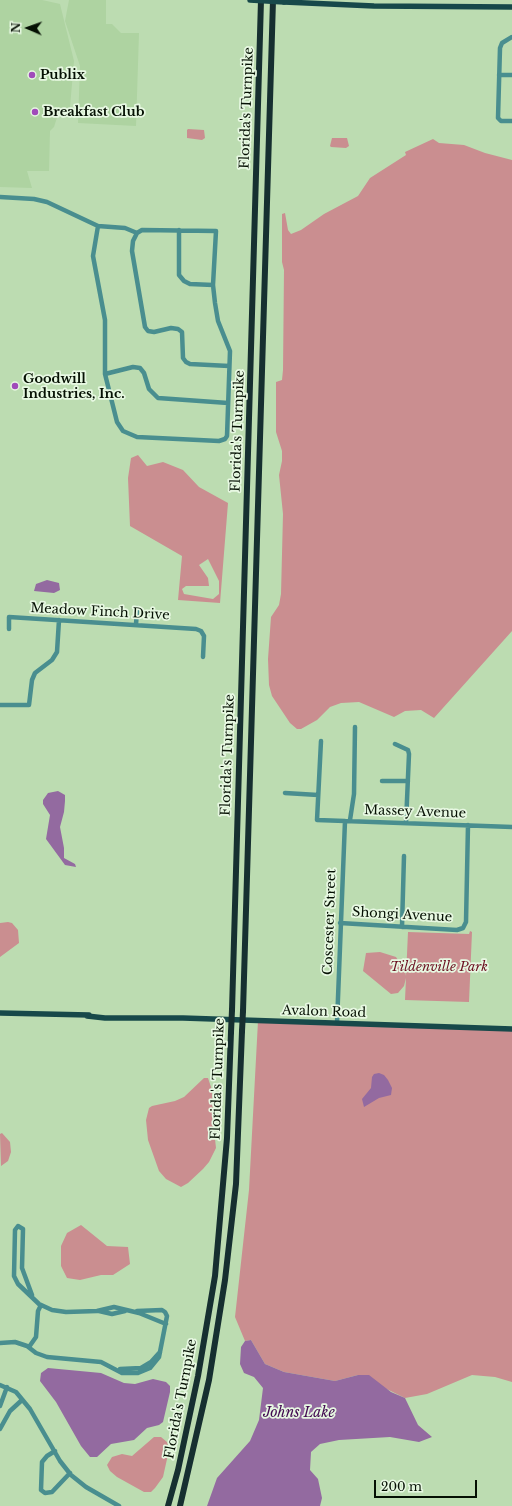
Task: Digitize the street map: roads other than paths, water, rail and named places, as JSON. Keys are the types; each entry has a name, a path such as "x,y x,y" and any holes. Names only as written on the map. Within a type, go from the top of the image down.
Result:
{"highway":[{"name":"Florida's Turnpike","path":"168,1506 178,1470 198,1376 214,1276 226,1153 232,1010 261,0"},
{"name":"Florida's Turnpike","path":"180,1506 209,1380 225,1280 236,1184 243,1011 273,0"}],"main road":[{"path":"250,0 368,6 512,7"},
{"name":"Avalon Road","path":"0,1013 87,1016 90,1014 135,1017 512,1029"}],"street":[{"path":"512,37 502,43 500,48 498,120 512,121"},
{"path":"499,75 512,75"},
{"path":"0,198 34,199 47,202 98,226 124,228 137,233 148,229 216,231 213,285 218,321 230,351 226,439 219,441 137,437 123,431 117,422 105,374 104,320 93,256 98,226"},
{"path":"179,230 179,275 184,281 190,284 213,285"},
{"path":"137,233 133,241 132,251 145,327 154,332 178,328 184,337 182,352 186,362 190,364 229,366"},
{"path":"105,374 134,367 140,368 144,373 149,389 158,398 228,403"},
{"path":"136,625 137,608"},
{"name":"Meadow Finch Drive","path":"9,629 9,617 196,629 203,634 203,657"},
{"path":"0,705 29,705 32,680 35,673 52,660 57,652 59,620"},
{"path":"350,820 354,794 355,727"},
{"path":"285,793 318,795 321,741"},
{"path":"395,744 408,750 406,823"},
{"path":"382,781 408,782"},
{"name":"Massey Avenue","path":"318,795 317,820 512,827"},
{"name":"Coscester Street","path":"337,1023 345,821"},
{"name":"Shongi Avenue","path":"340,923 457,930 463,928 466,922 468,825"},
{"path":"402,927 404,856"},
{"path":"32,1295 22,1268 24,1231 20,1226 16,1230 14,1276 18,1284 32,1295 41,1306 52,1310 66,1312 97,1311 114,1307 131,1311 166,1324"},
{"path":"15,1248 23,1248"},
{"path":"29,1347 36,1337 38,1311 41,1306"},
{"path":"0,1343 15,1342 29,1347 36,1353 47,1357 101,1362 114,1368 128,1370 141,1368 151,1362 162,1349 166,1314 163,1311 131,1311"},
{"path":"0,1384 16,1392 39,1422 55,1451 70,1473 86,1488 119,1506"},
{"path":"0,1406 6,1387"},
{"path":"0,1429 2,1419 22,1400"},
{"path":"55,1451 47,1456 42,1462 41,1490 45,1493 52,1492 70,1473"}],"water":[{"path":"47,580 59,583 60,590 54,593 34,591 36,584"},
{"path":"58,791 65,795 64,812 60,827 64,848 64,858 75,864 76,867 65,865 46,839 50,815 43,804 43,800 48,793"},
{"path":"379,1073 384,1075 388,1080 392,1088 391,1095 379,1098 364,1107 362,1099 371,1088 372,1077 374,1074"},
{"name":"Johns Lake","path":"251,1340 265,1364 284,1372 335,1381 358,1375 369,1375 391,1392 405,1398 418,1425 432,1437 419,1442 390,1437 339,1440 320,1444 311,1452 310,1470 318,1479 322,1498 320,1506 207,1506 217,1478 250,1441 259,1420 263,1388 254,1377 244,1373 240,1364 241,1347 245,1341"},
{"path":"48,1368 101,1373 124,1383 135,1384 153,1379 166,1382 170,1386 170,1392 163,1422 159,1425 147,1428 134,1440 111,1444 97,1457 90,1457 81,1446 56,1402 40,1381 41,1373"}],"place":[{"name":"Publix","path":"32,75"},
{"name":"Breakfast Club","path":"35,112"},
{"name":"Goodwill Industries, Inc.","path":"15,386"}],"park label":[{"name":"Tildenville Park","path":"439,967"}]}
